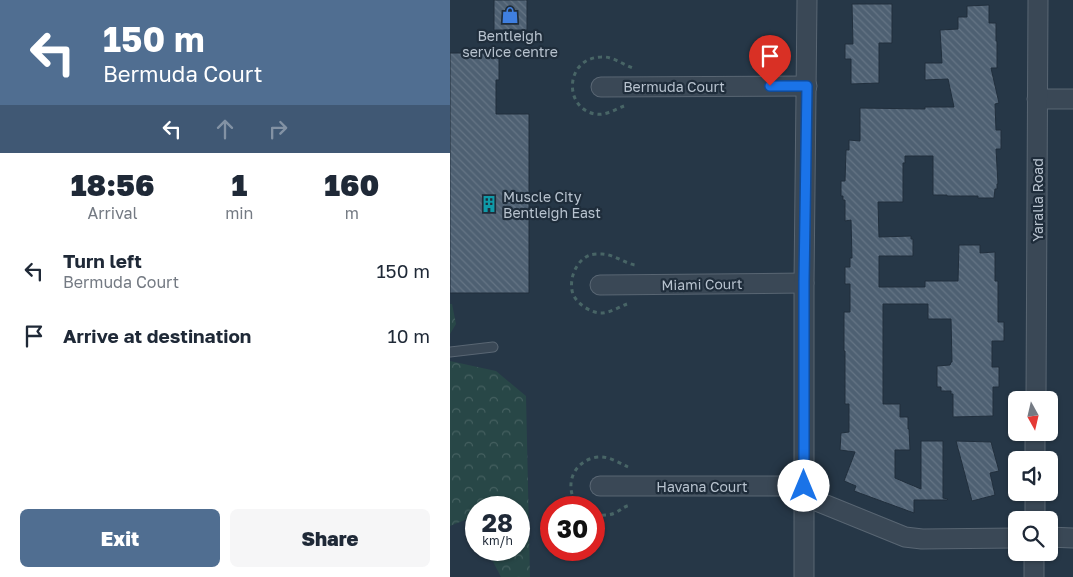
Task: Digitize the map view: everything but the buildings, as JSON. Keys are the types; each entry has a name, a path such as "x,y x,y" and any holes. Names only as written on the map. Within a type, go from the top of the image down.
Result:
{"street":[{"path":"804,577 804,282 808,0"},
{"name":"Yaralla Road","path":"1036,391 1038,0"},
{"name":"Bermuda Court","path":"601,87 807,86"},
{"path":"1038,99 1073,99"},
{"name":"Miami Court","path":"600,284 804,282"},
{"name":"Havana Court","path":"600,486 804,491"},
{"path":"804,491 912,538 1008,538"},
{"path":"1058,538 1073,538"},
{"path":"1034,561 1034,577"}],"lane":[{"path":"450,352 493,347"}],"green space":[{"path":"450,304 452,304 456,324 450,334"},
{"path":"450,361 496,371 526,396 528,496 465,496 465,520 450,526"},
{"path":"493,561 530,561 530,577 501,577"}],"place":[{"name":"Bentleigh service centre","path":"510,15"},
{"name":"Muscle City Bentleigh East","path":"489,204"}],"route":[{"path":"770,86 807,86 804,282 804,486"}]}
